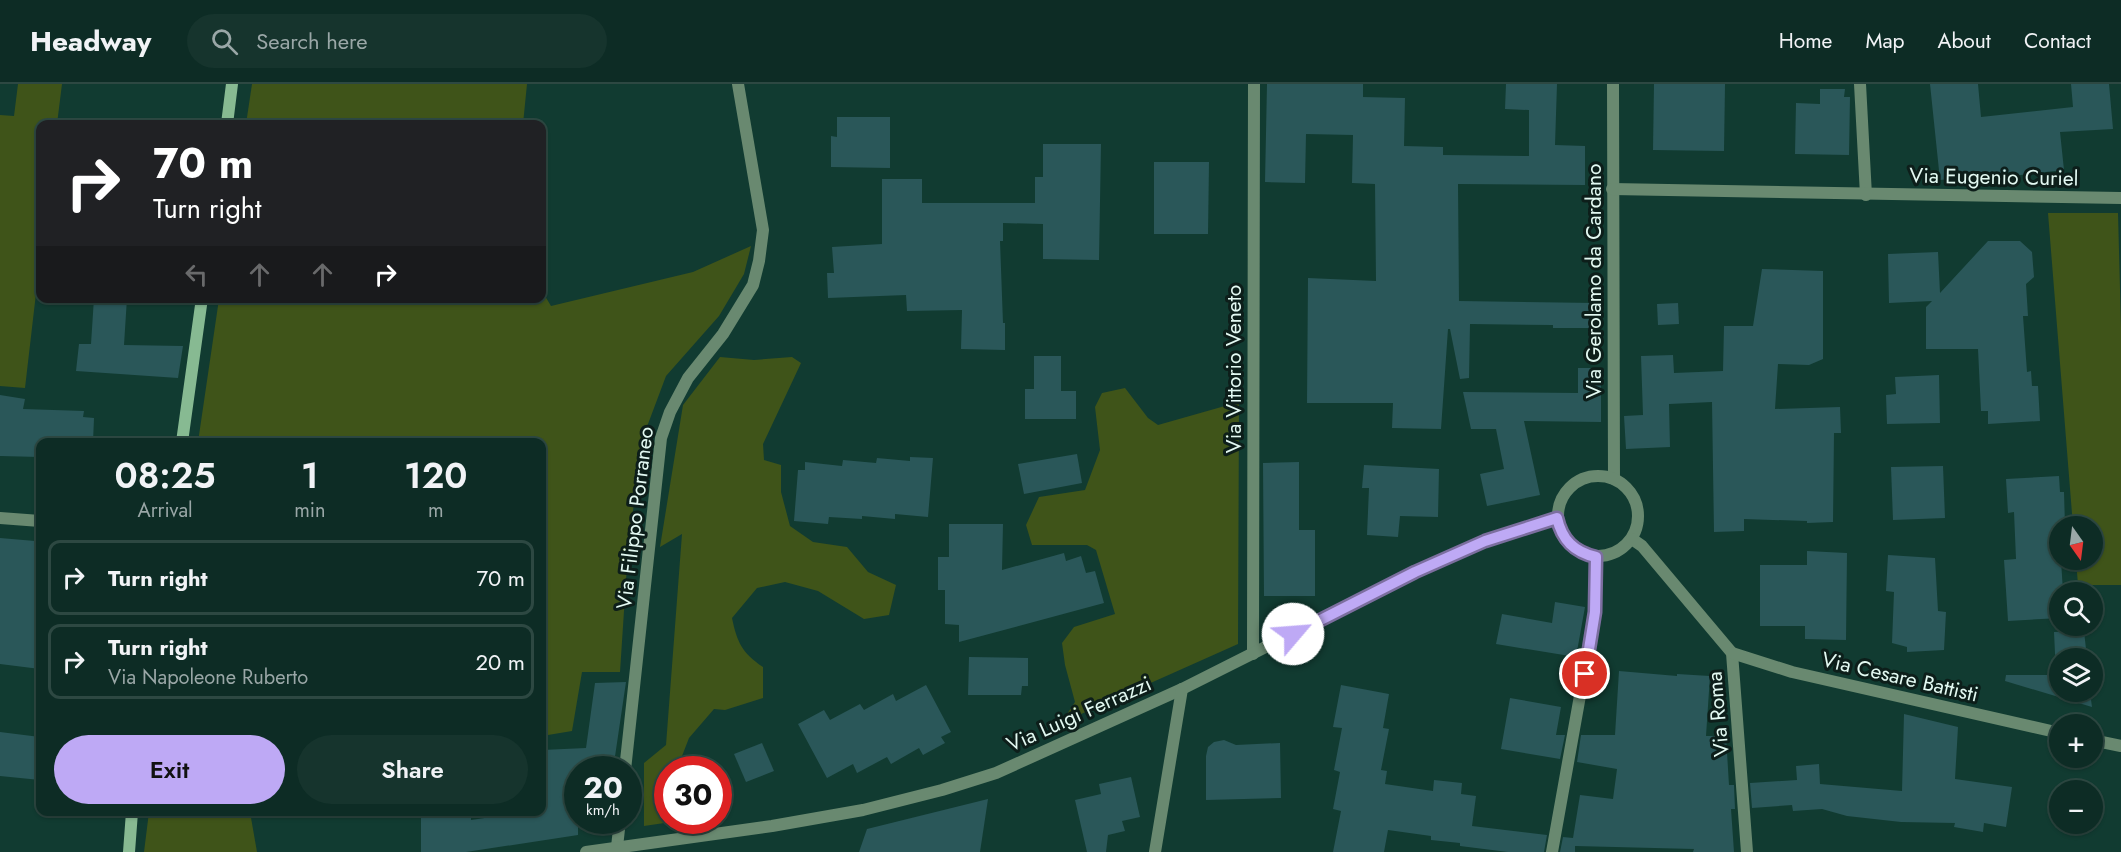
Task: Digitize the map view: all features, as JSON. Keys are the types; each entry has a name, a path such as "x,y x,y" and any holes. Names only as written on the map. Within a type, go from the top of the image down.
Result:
{"street":[{"path":"228,120 232,84"},
{"name":"Via Filippo Porraneo","path":"627,756 661,438 670,412 688,378 723,334 753,285 759,261 763,230 738,84"},
{"name":"Via Vittorio Veneto","path":"1253,654 1254,84"},
{"name":"Via Gerolamo da Cardano","path":"1613,84 1614,479"},
{"path":"1860,84 1866,195"},
{"name":"Via Eugenio Curiel","path":"1612,189 2121,198"},
{"path":"183,438 201,303"},
{"path":"1601,476 1614,479 1632,494 1637,504 1639,516 1637,528 1632,539 1623,549 1610,555 1596,557 1584,554 1570,544 1560,530 1557,518 1559,504 1565,492 1575,483 1587,477 1601,476"},
{"path":"0,518 36,521"},
{"name":"Via Luigi Ferrazzi","path":"586,852 784,824 863,810 942,790 996,773 1253,654 1415,572 1475,545 1557,518"},
{"name":"Via Roma","path":"1632,539 1642,546 1732,653 1747,852"},
{"path":"1552,852 1595,612 1596,557"},
{"name":"Via Cesare Battisti","path":"1732,653 1792,672 2049,730"},
{"path":"1155,852 1182,688"},
{"path":"2103,742 2121,746"},
{"path":"129,852 132,816"},
{"path":"618,849 619,834"}],"green space":[{"path":"18,84 62,84 58,120 36,120 36,293 25,388 0,386 0,115 14,116"},
{"path":"252,84 527,84 523,120 247,120"},
{"path":"2048,213 2118,213 2121,327 2121,585 2078,582 2077,570 2103,570 2103,516 2072,516"},
{"path":"751,246 744,274 719,316 666,376 642,440 628,550 620,672 582,672 572,731 546,735 546,438 199,438 218,303 546,303 546,298 551,306 693,272"},
{"path":"720,357 754,360 792,357 801,363 763,444 764,460 781,465 781,492 790,526 813,542 847,547 868,572 896,585 889,615 864,619 818,591 785,582 757,588 732,618 736,634 745,652 763,667 763,698 725,710 714,709 689,738 682,756 654,756 654,825 644,826 644,763 666,745 682,534 660,547 683,405"},
{"path":"1125,388 1148,418 1158,425 1239,402 1238,644 1061,723 1075,702 1065,665 1062,643 1074,627 1115,614 1096,550 1087,545 1032,545 1026,525 1039,497 1085,490 1100,450 1095,407 1102,393"},
{"path":"148,816 251,816 257,852 144,852"}],"building":[{"path":"1267,84 1363,84 1363,97 1405,98 1404,146 1443,147 1443,155 1529,156 1529,110 1505,109 1506,84 1557,84 1555,145 1585,146 1585,185 1458,184 1459,301 1595,303 1595,328 1470,324 1469,378 1460,379 1450,329 1448,329 1441,429 1392,428 1393,403 1307,403 1308,278 1376,281 1375,184 1352,183 1353,135 1306,134 1305,183 1265,182"},
{"path":"1654,84 1725,84 1724,151 1653,150"},
{"path":"1930,84 1978,84 1981,117 2073,107 2071,84 2109,84 2113,129 2060,132 2064,170 2011,176 2011,172 1940,180"},
{"path":"1820,89 1845,89 1844,97 1850,97 1849,155 1795,154 1796,103 1820,104"},
{"path":"837,117 890,117 890,168 831,167 831,136 837,137"},
{"path":"1043,144 1101,144 1099,260 1043,259 1043,224 1003,223 1003,241 1000,241 1005,350 961,349 962,310 907,311 906,295 828,298 827,273 834,273 832,247 882,244 882,179 922,179 922,203 1035,203 1035,177 1043,177"},
{"path":"1154,162 1209,162 1208,234 1154,234"},
{"path":"1988,241 2020,241 2032,252 2034,277 2026,284 2028,316 2023,316 2027,372 2031,371 2032,386 2038,386 2040,421 1988,424 1988,411 1981,411 1978,349 1926,349 1926,307 1932,301 1889,303 1888,254 1938,252 1940,293"},
{"path":"1762,269 1823,271 1823,359 1809,365 1778,364 1775,409 1840,407 1841,433 1834,433 1833,522 1807,523 1807,521 1744,519 1744,531 1714,532 1712,402 1669,404 1670,447 1626,449 1624,416 1643,415 1641,356 1673,355 1674,373 1723,371 1724,326 1753,326"},
{"path":"94,303 127,303 124,345 183,346 178,378 76,371 79,344 91,344"},
{"path":"1678,303 1679,324 1658,325 1657,304"},
{"path":"1034,356 1061,356 1061,391 1076,391 1076,419 1025,419 1025,389 1034,389"},
{"path":"1578,368 1601,368 1601,422 1524,421 1540,495 1487,506 1480,474 1504,469 1496,429 1471,429 1463,392 1578,393"},
{"path":"1939,375 1940,423 1887,424 1886,395 1896,394 1895,377"},
{"path":"0,395 25,399 23,409 84,411 83,417 94,418 93,438 36,438 36,457 0,456"},
{"path":"1077,454 1082,483 1024,494 1018,464"},
{"path":"910,457 933,458 928,517 895,514 895,519 862,516 862,519 829,517 828,524 794,521 798,470 805,470 805,462 842,466 843,460 876,463 877,458 910,461"},
{"path":"1299,462 1299,530 1315,530 1315,596 1264,596 1263,463"},
{"path":"1364,465 1439,469 1438,517 1400,516 1398,537 1367,535 1369,488 1362,488"},
{"path":"1943,466 1945,518 1893,520 1891,467"},
{"path":"2059,476 2060,492 2064,492 2065,516 2049,516 2049,570 2062,570 2062,582 2049,582 2049,619 2008,621 2004,560 2016,559 2014,512 2008,513 2006,479"},
{"path":"949,524 1003,524 1002,570 1064,553 1066,561 1081,556 1086,573 1095,571 1104,603 959,642 959,625 945,624 945,590 938,590 938,557 949,557"},
{"path":"0,538 35,541 36,668 0,664"},
{"path":"1807,551 1847,553 1846,640 1805,639 1805,626 1760,626 1760,565 1807,565"},
{"path":"1888,555 1935,558 1938,611 1946,612 1944,650 1907,652 1907,647 1892,643 1894,592 1886,591"},
{"path":"1555,602 1585,607 1576,657 1496,644 1502,614 1552,623"},
{"path":"2054,636 2085,636 2086,648 2055,648"},
{"path":"969,657 1028,658 1028,686 1022,686 1021,695 968,695"},
{"path":"1619,671 1677,676 1677,674 1710,676 1706,736 1726,736 1729,785 1734,785 1735,809 1731,809 1734,852 1575,846 1575,852 1560,852 1563,837 1573,838 1580,795 1613,799 1617,769 1577,762 1581,735 1615,735"},
{"path":"2006,675 2049,675 2049,694 2005,681"},
{"path":"626,682 615,756 564,756 564,834 578,835 466,852 421,852 421,816 471,816 471,820 498,816 546,816 546,750 586,748 595,683"},
{"path":"926,685 951,732 941,737 945,743 923,755 919,748 891,764 887,757 857,773 853,764 827,778 798,724 824,710 830,720 860,704 864,710 893,694 896,701"},
{"path":"1341,685 1389,694 1383,728 1389,729 1381,770 1387,771 1385,784 1433,791 1434,780 1462,783 1461,794 1476,796 1472,826 1547,835 1544,852 1508,852 1460,846 1460,843 1431,840 1431,836 1388,830 1384,852 1333,852 1341,811 1333,809 1340,772 1334,770 1342,728 1333,727"},
{"path":"1510,698 1561,707 1556,735 1565,735 1560,759 1501,749"},
{"path":"2075,702 2091,702 2092,707"},
{"path":"1904,714 1958,727 1955,779 2012,787 2006,827 1984,823 1983,832 1954,827 1955,823 1901,822 1847,816 1822,809 1793,811 1792,805 1752,808 1750,783 1797,780 1796,766 1819,764 1820,784 1902,791"},
{"path":"0,732 36,736 36,780 0,776"},
{"path":"1224,740 1236,745 1280,743 1281,798 1206,800 1208,747 1214,742"},
{"path":"762,743 774,771 746,782 734,754"},
{"path":"1131,777 1140,817 1122,821 1125,831 1108,835 1106,852 1087,852 1075,800 1101,794 1099,784"},
{"path":"988,799 980,852 859,852 867,829"}],"route":[{"path":"1293,634 1415,572 1485,541 1557,518 1565,540 1574,549 1596,557 1595,612 1585,674"}]}
